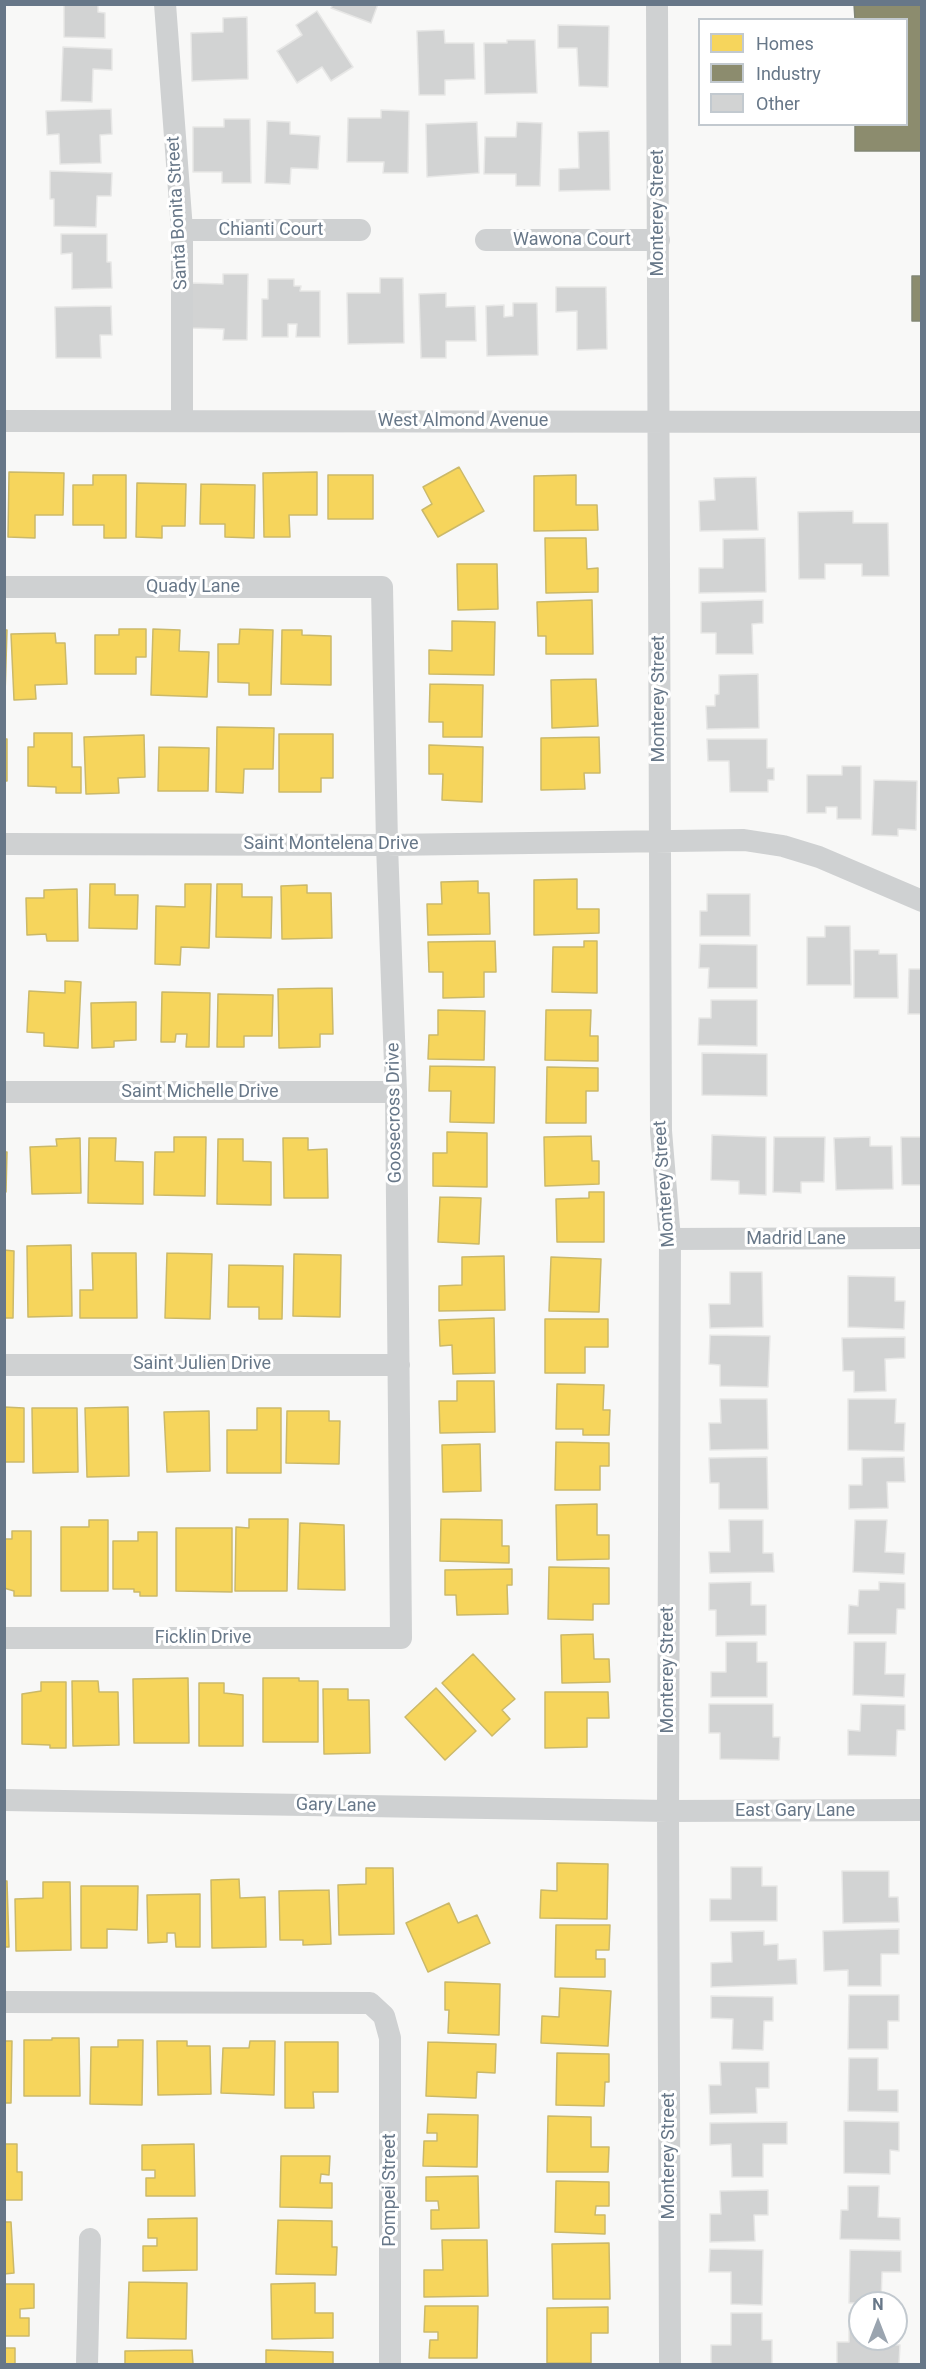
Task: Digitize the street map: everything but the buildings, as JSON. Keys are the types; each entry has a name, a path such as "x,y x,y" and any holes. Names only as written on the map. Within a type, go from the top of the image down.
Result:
{"street":[{"name":"Santa Bonita Street","path":"165,4 182,230 182,421"},
{"name":"Monterey Street","path":"657,4 660,422 658,840 661,1131 669,1239 670,2364"},
{"name":"Chianti Court","path":"182,230 360,230"},
{"name":"Wawona Court","path":"486,240 658,240"},
{"name":"West Almond Avenue","path":"4,421 921,422"},
{"name":"Quady Lane","path":"4,587 382,587"},
{"name":"Goosecross Drive","path":"382,587 387,844 396,1092 401,1638"},
{"name":"Saint Montelena Drive","path":"4,844 387,844 744,840 783,846 819,857 921,901"},
{"name":"Saint Michelle Drive","path":"4,1092 396,1092"},
{"name":"Madrid Lane","path":"669,1239 921,1238"},
{"name":"Saint Julien Drive","path":"4,1365 399,1365"},
{"name":"Ficklin Drive","path":"4,1638 401,1638"},
{"name":"Gary Lane","path":"4,1800 668,1811"},
{"name":"East Gary Lane","path":"668,1811 921,1810"},
{"name":"Pompei Street","path":"4,2002 370,2003 384,2016 390,2038 390,2364"},
{"path":"87,2364 90,2238"}]}
